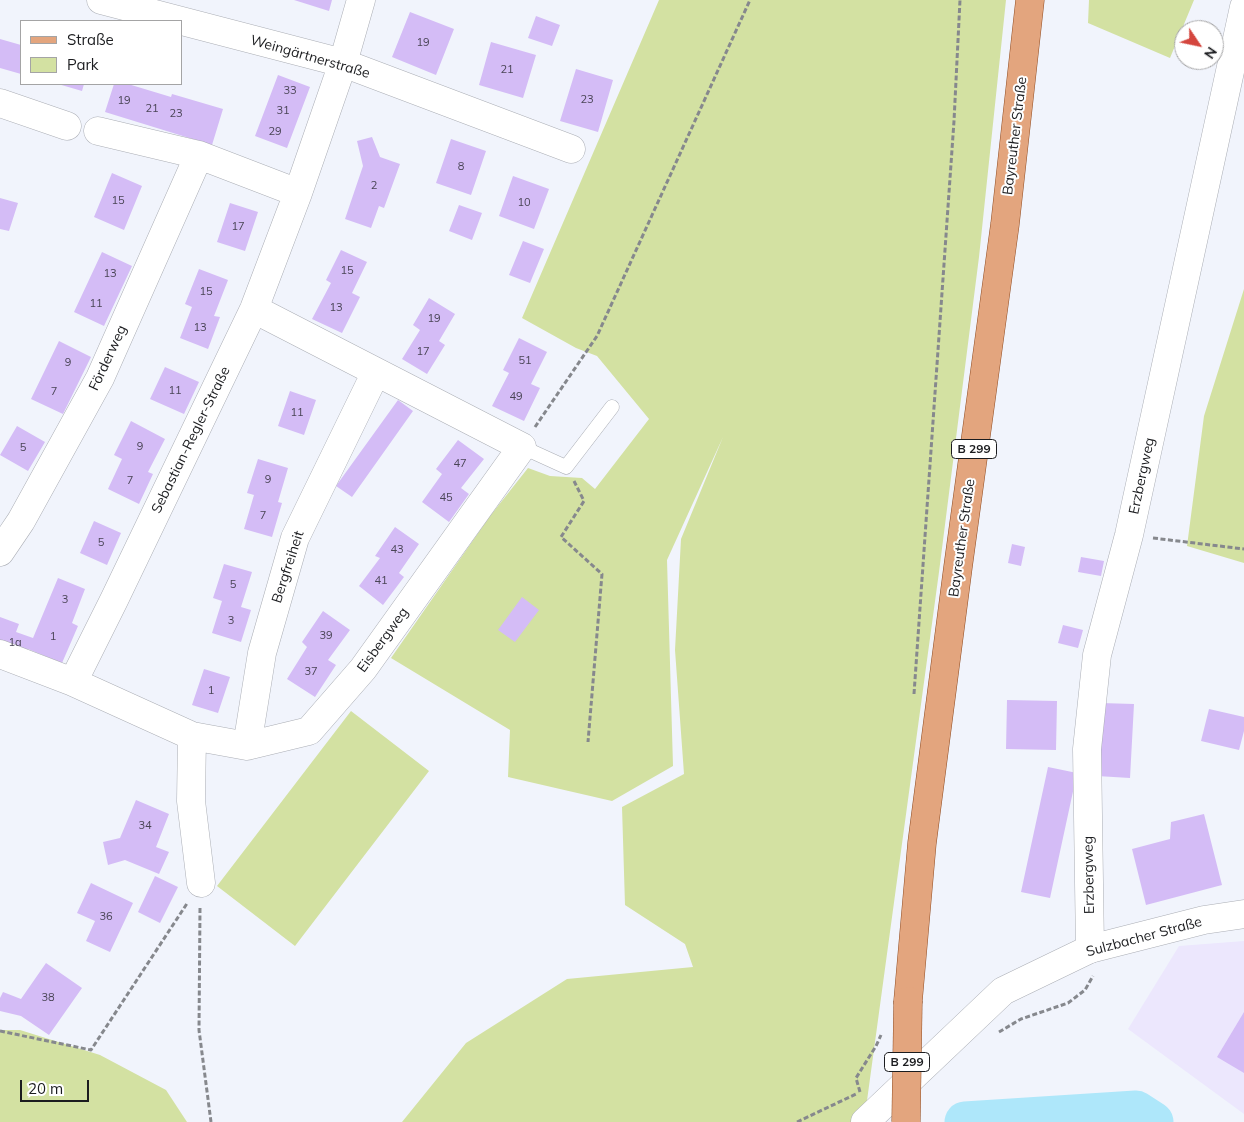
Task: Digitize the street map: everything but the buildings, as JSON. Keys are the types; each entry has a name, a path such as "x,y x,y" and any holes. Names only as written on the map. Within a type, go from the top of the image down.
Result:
{"main road":[{"name":"Bayreuther Straße","path":"906,1122 908,1001 922,843 1005,224 1030,0"}],"street":[{"name":"Weingärtnerstraße","path":"101,0 177,20"},
{"name":"Sebastian-Regler-Straße","path":"72,682 114,600 254,309 344,64 361,0"},
{"name":"Erzbergweg","path":"1093,960 1087,749 1097,654 1129,535 1244,7"},
{"name":"Weingärtnerstraße","path":"182,21 344,64 571,149"},
{"path":"0,103 67,126"},
{"path":"98,131 199,155 298,193"},
{"name":"Förderweg","path":"0,552 21,521 100,378 199,155"},
{"path":"254,309 522,447"},
{"name":"Bergfreiheit","path":"247,746 262,653 294,538 376,372"},
{"name":"Eisbergweg","path":"0,654 72,682 192,736 247,746 309,731 362,669 522,447"},
{"path":"192,736 191,801 200,883"},
{"name":"Sulzbacher Straße","path":"865,1122 1003,991 1204,920 1244,914"}],"lane":[{"path":"522,447 566,467 612,407"}],"path":[{"path":"522,447 597,336 750,0"},
{"path":"914,699 953,131 960,0"},
{"path":"566,467 584,501 561,537 602,574 588,742"},
{"path":"1129,535 1244,549"},
{"path":"0,1031 91,1050 200,883"},
{"path":"200,883 199,1030 211,1122"},
{"path":"997,1033 1021,1019 1068,1003 1085,990 1093,960"},
{"path":"797,1122 860,1092 856,1078 876,1046 883,1030"}],"shaded area":[{"path":"1244,941 1244,1114 1128,1029 1179,946"}],"green space":[{"path":"659,0 1006,0 979,257 939,572 866,1108 866,1122 402,1122 466,1043 567,979 693,967 685,944 625,905 622,807 684,774 675,650 681,539 723,437 667,560 673,766 612,801 508,777 510,730 391,658 490,516 528,468 550,476 582,478 595,489 649,419 597,356 576,348 522,318"},
{"path":"1089,0 1194,0 1186,20 1174,20 1174,48 1170,58 1088,23"},
{"path":"1244,289 1244,563 1187,546 1204,416"},
{"path":"351,711 429,771 295,946 217,886"},
{"path":"0,1030 20,1030 100,1055 166,1090 187,1122 0,1122"}],"waterway":[{"path":"965,1122 1136,1111 1153,1122"}]}
